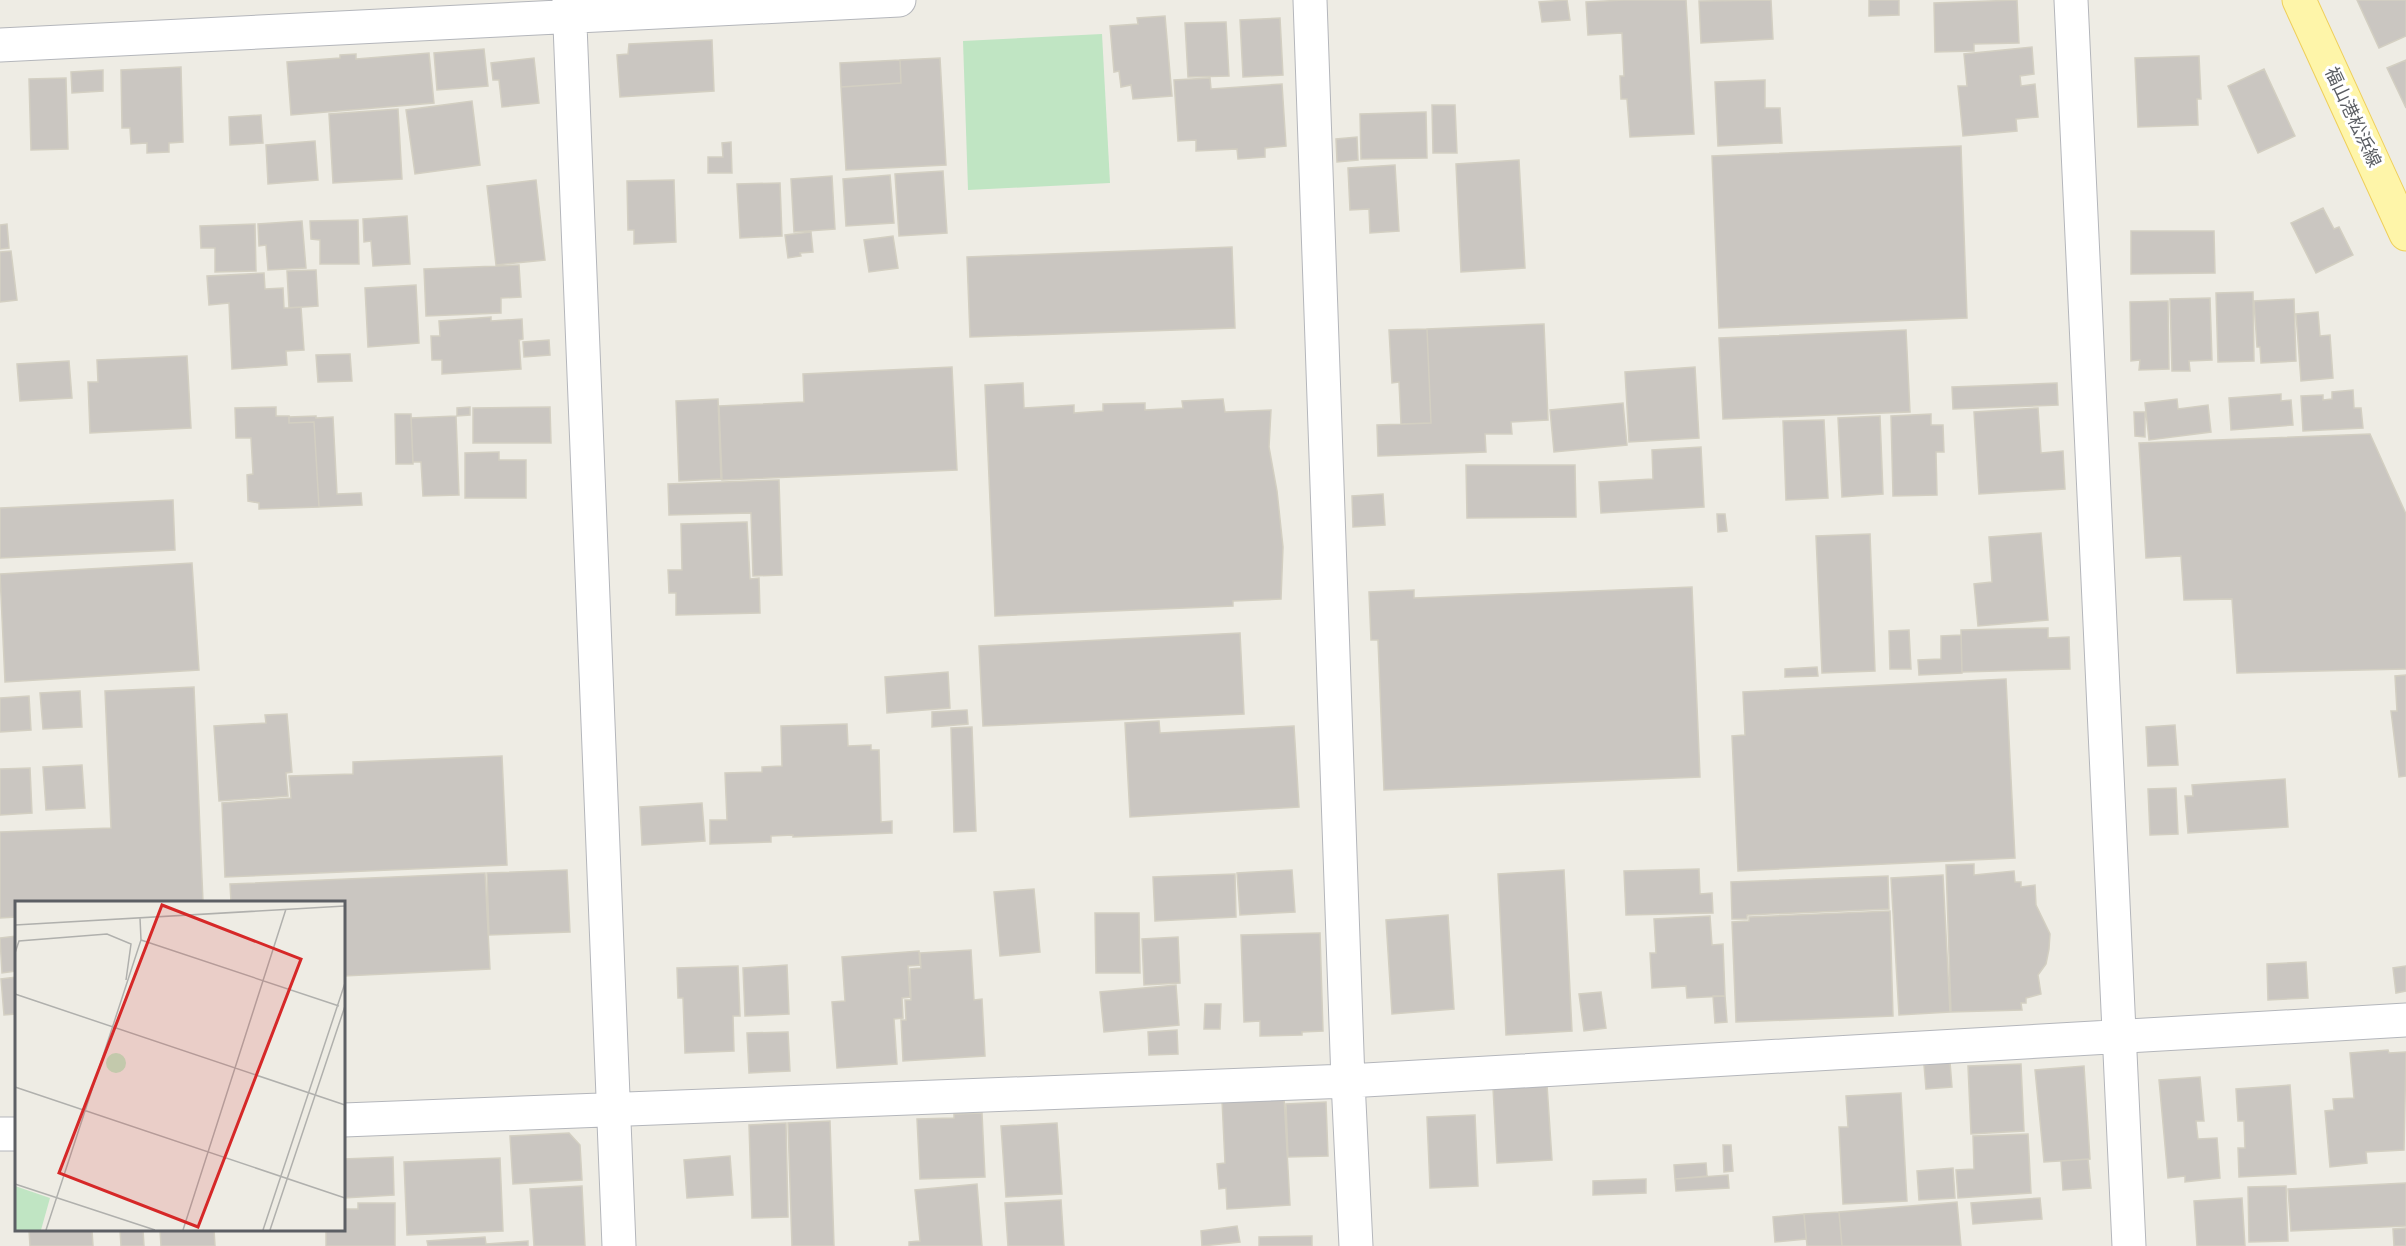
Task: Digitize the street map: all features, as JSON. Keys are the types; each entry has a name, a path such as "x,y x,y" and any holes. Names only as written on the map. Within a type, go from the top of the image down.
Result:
{"main road":[{"name":"福山港松浜線","path":"2300,0 2406,234"}],"street":[{"path":"0,45 569,8 900,0"},
{"path":"1310,0 1348,1081 1356,1246"},
{"path":"2072,0 2129,1246"},
{"path":"569,8 619,1246"},
{"path":"345,1120 1348,1081 2406,1020"}],"green space":[{"path":"1102,34 1110,183 968,190 963,41"}],"building":[{"path":"1567,0 1570,20 1542,22 1539,2"},
{"path":"1686,0 1694,134 1630,137 1627,99 1621,99 1620,76 1624,76 1622,33 1588,35 1586,2"},
{"path":"1771,0 1773,39 1701,43 1699,1"},
{"path":"1869,0 1899,0 1899,15 1869,16"},
{"path":"2017,0 2019,43 1974,44 1974,51 1935,52 1934,3"},
{"path":"2357,0 2406,0 2406,36 2379,48"},
{"path":"1165,16 1172,96 1133,99 1131,85 1121,87 1119,71 1114,72 1110,26 1138,24 1137,18"},
{"path":"1280,18 1283,75 1243,77 1240,20"},
{"path":"1226,22 1229,76 1188,77 1185,23"},
{"path":"712,40 714,91 620,97 617,55 628,54 629,44"},
{"path":"2032,47 2034,74 2020,76 2021,86 2035,84 2038,117 2016,119 2017,131 1963,136 1958,86 1967,86 1964,54"},
{"path":"484,49 488,86 437,90 434,53"},
{"path":"429,53 434,103 291,115 287,62 340,58 340,55 356,54 356,59"},
{"path":"2199,56 2201,99 2197,99 2198,125 2138,127 2135,58"},
{"path":"534,58 539,103 502,107 499,80 493,80 491,63"},
{"path":"940,58 946,165 846,170 841,87 901,83 900,60"},
{"path":"900,60 901,83 841,87 840,63"},
{"path":"2406,60 2406,108 2387,68"},
{"path":"181,67 183,142 169,143 169,152 147,153 147,143 131,144 130,128 122,128 121,70"},
{"path":"2264,69 2295,136 2258,153 2228,86"},
{"path":"103,70 103,91 72,93 71,72"},
{"path":"66,78 68,149 31,150 29,79"},
{"path":"1210,78 1211,89 1282,84 1286,146 1265,148 1265,157 1238,159 1237,149 1196,151 1196,140 1178,141 1174,80"},
{"path":"1765,80 1765,108 1780,108 1782,143 1718,146 1715,82"},
{"path":"472,101 480,165 415,174 406,110"},
{"path":"1432,105 1455,105 1457,153 1433,153"},
{"path":"398,109 402,179 333,183 329,114"},
{"path":"1426,112 1427,158 1361,159 1360,114"},
{"path":"261,115 263,143 230,145 229,117"},
{"path":"1357,137 1358,160 1337,162 1336,139"},
{"path":"315,141 318,180 268,184 266,145"},
{"path":"731,142 732,173 708,173 708,157 723,157 722,143"},
{"path":"1961,146 1967,318 1719,328 1712,156"},
{"path":"1519,160 1525,268 1461,272 1456,164"},
{"path":"1395,165 1399,231 1370,233 1369,209 1350,210 1348,168"},
{"path":"943,171 947,233 899,236 895,174"},
{"path":"890,175 894,223 846,226 843,179"},
{"path":"832,176 835,229 794,232 791,179"},
{"path":"536,180 545,260 496,265 487,186"},
{"path":"674,180 676,242 634,244 634,230 628,230 627,181"},
{"path":"780,183 782,236 740,238 737,184"},
{"path":"2323,208 2334,229 2339,227 2353,255 2316,273 2291,223"},
{"path":"407,216 410,264 373,266 371,241 364,242 363,219"},
{"path":"358,220 359,264 320,264 320,240 311,239 310,221"},
{"path":"302,221 306,268 268,270 266,245 259,246 258,224"},
{"path":"7,224 9,248 0,249 0,225"},
{"path":"255,224 256,271 215,272 215,248 201,248 200,226"},
{"path":"2131,231 2214,231 2215,273 2131,274"},
{"path":"811,232 813,252 800,253 801,256 788,258 785,235"},
{"path":"893,236 898,268 869,272 864,240"},
{"path":"1232,247 1235,328 970,337 967,257"},
{"path":"11,251 17,300 0,302 0,252"},
{"path":"519,265 521,297 501,298 501,313 426,316 424,269"},
{"path":"316,270 318,306 289,308 287,271"},
{"path":"264,273 265,289 283,288 284,308 301,307 304,350 286,351 287,365 232,369 229,303 209,305 207,276"},
{"path":"416,285 419,343 368,347 365,288"},
{"path":"2253,292 2254,361 2218,362 2216,293"},
{"path":"2210,298 2212,360 2189,361 2190,371 2172,371 2170,299"},
{"path":"2294,299 2296,361 2261,363 2260,347 2257,347 2254,301"},
{"path":"2168,301 2169,369 2139,370 2140,360 2131,361 2130,302"},
{"path":"2318,312 2320,336 2330,335 2333,378 2301,381 2296,314"},
{"path":"491,317 491,321 522,319 523,339 519,340 521,369 442,374 442,360 432,360 431,336 440,336 439,321"},
{"path":"1544,324 1548,420 1511,422 1512,434 1485,434 1486,452 1378,456 1377,425 1431,423 1427,329"},
{"path":"1427,329 1431,423 1401,424 1399,382 1392,383 1389,330"},
{"path":"1906,330 1910,412 1723,419 1719,338"},
{"path":"549,340 550,355 524,357 523,342"},
{"path":"350,354 352,381 318,382 316,355"},
{"path":"187,356 191,428 90,433 88,382 98,382 97,360"},
{"path":"69,361 72,398 20,401 17,364"},
{"path":"952,367 957,470 722,480 719,406 804,402 803,374"},
{"path":"1695,367 1699,438 1629,442 1625,372"},
{"path":"1023,383 1024,408 1074,405 1074,413 1103,411 1103,404 1145,403 1145,410 1183,408 1182,401 1223,399 1225,412 1271,410 1269,447 1277,491 1283,547 1281,599 1233,601 1233,606 995,616 985,385"},
{"path":"2057,383 2058,405 1953,409 1952,387"},
{"path":"2353,390 2354,408 2361,408 2363,428 2303,431 2301,396 2323,395 2323,400 2332,399 2332,392"},
{"path":"2281,394 2281,401 2291,400 2293,425 2231,430 2229,398"},
{"path":"718,399 721,479 679,481 676,401"},
{"path":"2177,399 2178,409 2208,405 2211,432 2149,440 2145,403"},
{"path":"1623,403 1627,445 1554,452 1550,410"},
{"path":"276,407 276,416 289,416 289,423 314,422 319,507 259,509 259,503 248,501 247,475 253,474 251,438 236,438 235,408"},
{"path":"470,407 470,415 457,416 457,408"},
{"path":"550,407 551,443 473,443 473,408"},
{"path":"2038,408 2041,453 2063,451 2065,489 1979,494 1974,412"},
{"path":"2134,412 2145,412 2145,437 2135,436"},
{"path":"395,414 411,414 413,464 396,464"},
{"path":"1931,414 1931,425 1943,425 1944,452 1936,452 1937,495 1893,496 1891,416"},
{"path":"316,416 316,418 333,417 337,494 361,493 362,505 319,507 314,422 289,423 289,417"},
{"path":"456,416 459,495 423,496 421,462 413,462 411,418"},
{"path":"1880,416 1883,494 1842,497 1838,418"},
{"path":"1824,420 1828,498 1786,500 1783,421"},
{"path":"2370,434 2406,514 2406,669 2237,673 2232,599 2184,600 2181,556 2146,558 2139,443"},
{"path":"1701,447 1704,507 1601,513 1599,482 1653,479 1652,450"},
{"path":"499,452 499,460 526,460 526,498 465,498 465,453"},
{"path":"1466,465 1575,465 1576,517 1467,518"},
{"path":"779,480 782,575 753,576 751,513 669,515 668,484"},
{"path":"1383,494 1385,525 1353,527 1352,496"},
{"path":"173,500 175,550 0,558 0,508"},
{"path":"1717,514 1725,514 1727,531 1718,532"},
{"path":"747,522 750,579 759,578 760,613 676,615 676,593 669,593 668,570 682,570 681,524"},
{"path":"2041,533 2048,620 1978,626 1974,584 1992,582 1989,537"},
{"path":"1870,534 1875,671 1822,673 1816,536"},
{"path":"192,563 199,670 5,682 0,574"},
{"path":"1692,587 1700,777 1384,790 1378,640 1371,640 1369,592 1414,590 1414,598"},
{"path":"2048,628 2048,638 2069,637 2070,669 1962,672 1961,630"},
{"path":"1909,630 1911,669 1890,669 1889,631"},
{"path":"1240,633 1244,714 983,726 979,646"},
{"path":"1961,635 1962,673 1919,675 1918,660 1941,659 1941,636"},
{"path":"1817,667 1818,676 1785,677 1785,669"},
{"path":"948,672 950,708 887,713 885,677"},
{"path":"2406,675 2406,776 2399,777 2391,711 2397,711 2395,676"},
{"path":"2006,679 2015,858 1738,871 1732,736 1745,735 1743,692"},
{"path":"194,687 203,901 15,901 15,917 0,918 0,832 111,828 105,691"},
{"path":"80,691 82,727 43,729 40,693"},
{"path":"29,696 31,730 0,732 0,698"},
{"path":"967,710 968,724 932,727 932,712"},
{"path":"287,714 292,772 286,773 288,796 219,801 214,726 266,723 265,715"},
{"path":"1159,721 1160,733 1294,726 1299,807 1130,817 1125,723"},
{"path":"847,724 848,746 871,745 871,750 879,750 881,822 892,821 892,833 771,836 771,842 710,844 710,820 727,820 725,773 762,772 762,767 782,766 781,726"},
{"path":"2175,725 2178,765 2148,766 2146,727"},
{"path":"972,727 976,831 954,832 951,728"},
{"path":"502,756 507,865 225,877 222,803 291,798 289,776 353,774 353,762"},
{"path":"82,765 85,808 46,810 43,767"},
{"path":"30,768 32,813 0,815 0,769"},
{"path":"2285,779 2288,827 2188,833 2185,796 2193,796 2192,785"},
{"path":"2176,788 2178,834 2150,835 2148,789"},
{"path":"702,803 705,841 642,845 640,807"},
{"path":"1974,864 1974,875 2014,871 2015,882 2021,882 2021,887 2035,885 2036,905 2050,934 2049,949 2046,964 2038,975 2041,994 2026,998 2026,1003 2021,1003 2022,1010 1951,1012 1946,865"},
{"path":"1699,869 1700,894 1712,893 1713,913 1626,915 1624,871"},
{"path":"567,870 570,932 489,935 487,873"},
{"path":"1292,870 1295,912 1240,915 1237,873"},
{"path":"1564,870 1572,1031 1506,1035 1498,874"},
{"path":"485,873 490,969 345,976 345,901 231,901 230,884"},
{"path":"1235,874 1236,917 1155,921 1153,877"},
{"path":"1943,875 1950,1012 1899,1015 1891,878"},
{"path":"1888,876 1889,909 1747,915 1747,919 1732,919 1731,882"},
{"path":"1034,889 1040,952 1000,956 994,892"},
{"path":"1890,911 1893,1016 1736,1022 1732,922 1749,921 1749,917"},
{"path":"1095,913 1139,913 1140,973 1096,973"},
{"path":"1448,915 1454,1009 1392,1014 1386,920"},
{"path":"1710,916 1712,945 1723,944 1725,996 1687,998 1686,986 1652,988 1650,953 1656,953 1654,919"},
{"path":"1320,933 1323,1031 1302,1032 1302,1035 1260,1036 1260,1021 1244,1022 1241,935"},
{"path":"15,936 15,971 2,973 0,938"},
{"path":"1178,937 1180,983 1144,985 1142,939"},
{"path":"971,950 974,1000 982,999 985,1056 903,1061 901,1020 906,1020 905,1000 911,1000 910,969 921,968 920,953"},
{"path":"919,951 920,965 908,966 910,997 902,998 903,1018 894,1019 897,1064 837,1068 832,1002 845,1001 842,957"},
{"path":"2306,962 2308,998 2268,1000 2267,964"},
{"path":"787,965 789,1014 745,1016 743,968"},
{"path":"738,966 740,1016 733,1016 734,1051 685,1053 683,998 678,998 677,968"},
{"path":"2406,966 2406,991 2396,993 2393,968"},
{"path":"15,977 15,1014 4,1015 1,979"},
{"path":"1176,985 1179,1025 1104,1032 1100,992"},
{"path":"1601,992 1606,1028 1584,1031 1579,994"},
{"path":"1713,996 1725,996 1727,1022 1715,1023"},
{"path":"1205,1004 1221,1004 1220,1029 1204,1029"},
{"path":"1177,1030 1178,1054 1149,1055 1148,1032"},
{"path":"788,1032 790,1071 749,1073 747,1033"},
{"path":"2388,1050 2389,1053 2406,1052 2404,1150 2366,1152 2367,1163 2330,1167 2325,1111 2334,1110 2333,1099 2354,1098 2350,1053"},
{"path":"1950,1062 1952,1087 1926,1089 1924,1065"},
{"path":"2021,1064 2024,1131 1971,1134 1968,1066"},
{"path":"2084,1066 2090,1159 2044,1162 2035,1070"},
{"path":"2200,1077 2204,1121 2196,1121 2198,1139 2217,1138 2220,1178 2185,1182 2185,1176 2168,1178 2159,1080"},
{"path":"1547,1085 1552,1160 1497,1163 1493,1088"},
{"path":"2290,1085 2296,1174 2239,1177 2238,1148 2245,1148 2244,1121 2238,1121 2236,1089"},
{"path":"1901,1093 1907,1201 1843,1204 1839,1127 1848,1127 1846,1096"},
{"path":"1284,1097 1290,1205 1227,1209 1226,1188 1219,1189 1217,1164 1225,1163 1222,1100"},
{"path":"1326,1102 1328,1156 1288,1157 1286,1104"},
{"path":"982,1113 985,1177 920,1179 917,1119 954,1118 954,1114"},
{"path":"1475,1115 1478,1186 1430,1188 1427,1117"},
{"path":"830,1121 834,1246 792,1246 788,1123"},
{"path":"786,1123 788,1217 752,1218 749,1125"},
{"path":"1057,1123 1062,1194 1006,1197 1001,1126"},
{"path":"569,1133 580,1145 582,1180 513,1184 510,1136"},
{"path":"2028,1134 2031,1193 1958,1198 1956,1170 1974,1169 1973,1136"},
{"path":"1723,1145 1731,1145 1733,1171 1724,1172"},
{"path":"730,1156 733,1195 687,1198 684,1160"},
{"path":"393,1157 394,1195 345,1198 345,1159"},
{"path":"500,1158 503,1231 407,1235 404,1162"},
{"path":"2088,1159 2091,1188 2063,1190 2061,1161"},
{"path":"1706,1163 1707,1176 1675,1179 1674,1165"},
{"path":"1953,1168 1955,1198 1919,1200 1917,1171"},
{"path":"1728,1175 1729,1188 1676,1191 1675,1179"},
{"path":"1646,1179 1646,1193 1593,1195 1593,1181"},
{"path":"2406,1183 2406,1226 2291,1231 2288,1189"},
{"path":"977,1184 982,1246 909,1246 909,1242 920,1241 915,1190"},
{"path":"582,1186 585,1246 534,1246 530,1189"},
{"path":"2286,1186 2288,1241 2249,1242 2248,1187"},
{"path":"2040,1198 2042,1219 1973,1224 1971,1203"},
{"path":"2242,1198 2245,1246 2197,1246 2194,1201"},
{"path":"1061,1200 1064,1246 1008,1246 1005,1203"},
{"path":"1957,1202 1961,1246 1842,1246 1839,1212"},
{"path":"358,1203 395,1203 395,1246 326,1246 326,1231 345,1231 345,1209 358,1209"},
{"path":"1839,1212 1842,1246 1807,1246 1804,1214"},
{"path":"1804,1214 1806,1239 1775,1242 1773,1217"},
{"path":"1237,1226 1240,1242 1202,1246 1201,1231"},
{"path":"2406,1228 2406,1246 2394,1246 2393,1229"},
{"path":"29,1231 92,1231 93,1246 30,1246"},
{"path":"120,1231 143,1231 144,1246 121,1246"},
{"path":"160,1231 214,1231 215,1246 161,1246"},
{"path":"1312,1236 1312,1246 1259,1246 1259,1237"},
{"path":"485,1237 486,1244 528,1241 528,1246 428,1246 427,1241"}]}
